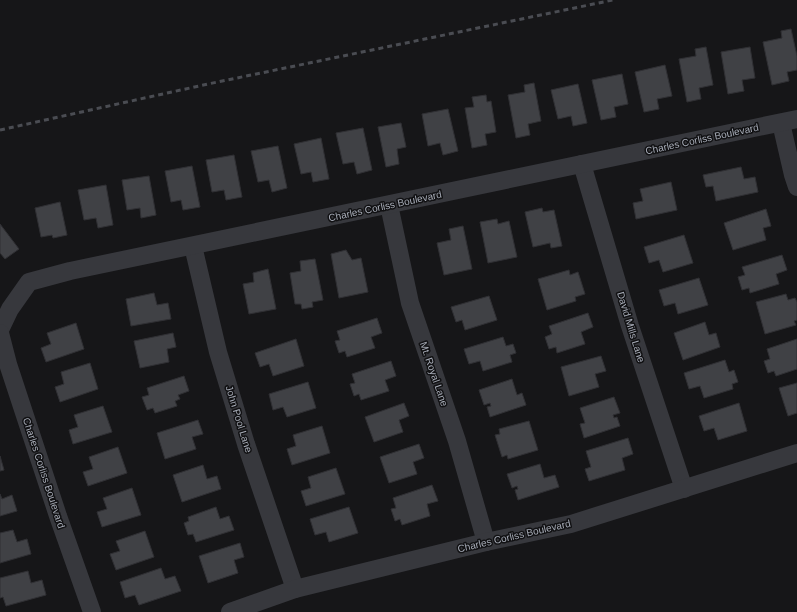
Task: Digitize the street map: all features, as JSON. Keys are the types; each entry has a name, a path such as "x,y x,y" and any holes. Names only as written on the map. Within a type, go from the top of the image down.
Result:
{"street":[{"name":"Charles Corliss Boulevard","path":"92,612 58,516 8,364 0,332 10,309 29,282 70,271 789,121"},
{"path":"789,121 793,175 797,187"},
{"name":"David Mills Lane","path":"582,164 630,326 684,489"},
{"name":"Mt. Royal Lane","path":"389,205 410,303 457,442 486,542"},
{"name":"John Pool Lane","path":"193,246 218,352 246,444 295,589"},
{"name":"Charles Corliss Boulevard","path":"230,612 295,589 486,542 571,524 797,453"}],"building":[{"path":"791,29 797,56 797,70 787,72 789,81 772,85 763,42 782,38 781,31"},
{"path":"706,47 713,85 699,88 701,99 687,102 679,59 696,56 695,49"},
{"path":"750,47 755,78 742,80 744,91 728,94 721,52"},
{"path":"665,65 672,96 657,99 659,109 644,112 635,72"},
{"path":"622,74 628,104 614,107 616,117 601,120 592,80"},
{"path":"534,83 541,121 528,124 530,135 516,138 508,95 525,92 524,85"},
{"path":"578,84 587,123 573,126 571,116 558,119 551,90"},
{"path":"486,95 487,102 491,101 496,132 485,134 487,145 472,148 465,108 474,107 472,97"},
{"path":"448,109 458,151 443,155 440,143 428,146 422,114"},
{"path":"401,123 406,147 397,149 399,164 386,167 378,127"},
{"path":"363,128 372,170 357,174 354,162 343,164 336,133"},
{"path":"321,138 329,179 313,182 311,172 301,174 294,144"},
{"path":"278,146 287,188 272,192 269,180 258,182 251,151"},
{"path":"234,155 242,197 226,200 224,190 212,192 206,160"},
{"path":"192,166 200,207 183,210 181,200 171,202 165,171"},
{"path":"741,167 744,179 755,177 758,192 716,201 713,186 706,187 703,175"},
{"path":"149,176 156,215 141,218 140,208 127,210 122,180"},
{"path":"671,182 677,210 636,219 633,203 643,201 640,189"},
{"path":"106,185 113,225 98,228 96,218 84,220 78,190"},
{"path":"60,202 67,235 53,238 52,235 41,237 35,208"},
{"path":"542,208 543,212 554,210 562,246 551,248 550,243 533,247 525,212"},
{"path":"766,209 771,226 763,228 766,240 733,250 724,223"},
{"path":"497,219 498,224 509,221 517,257 488,263 480,222"},
{"path":"0,224 19,249 5,259 0,253"},
{"path":"463,226 472,269 444,275 437,243 451,240 449,229"},
{"path":"684,235 693,263 663,272 659,260 649,263 644,247"},
{"path":"346,250 352,260 361,258 368,292 339,298 331,254"},
{"path":"782,255 787,270 776,274 779,284 750,293 749,288 742,290 738,277 745,275 742,267"},
{"path":"315,259 323,300 312,302 313,307 302,309 301,304 295,304 290,273 301,271 300,261"},
{"path":"268,269 276,309 249,314 243,284 254,282 253,273"},
{"path":"569,270 570,275 578,272 585,294 575,297 576,301 547,310 538,279"},
{"path":"699,278 708,305 678,314 675,303 664,306 659,290"},
{"path":"154,293 157,305 168,303 171,319 131,326 126,299"},
{"path":"786,294 788,300 795,298 797,302 797,320 794,321 796,325 765,334 756,302"},
{"path":"489,296 497,320 465,330 462,320 456,322 451,307"},
{"path":"588,313 593,327 581,332 585,344 557,353 556,347 549,349 545,337 552,334 549,326"},
{"path":"377,318 382,333 371,337 375,348 347,357 345,351 339,353 335,341 340,340 337,331"},
{"path":"705,322 709,335 716,333 720,347 683,360 674,333"},
{"path":"76,323 84,349 46,362 41,348 51,344 47,333"},
{"path":"173,333 176,347 167,349 169,362 140,368 134,341"},
{"path":"503,337 506,346 513,344 516,353 510,355 512,362 483,371 480,361 469,364 464,349"},
{"path":"296,339 304,366 273,376 269,364 260,367 255,353"},
{"path":"797,339 797,369 776,376 774,371 768,373 764,361 770,359 767,349"},
{"path":"601,356 606,371 595,374 599,387 569,396 561,367"},
{"path":"725,360 729,372 734,370 738,382 732,384 733,389 704,398 700,386 689,389 684,373"},
{"path":"391,361 396,376 385,380 389,391 361,400 359,394 354,396 350,384 355,383 352,374"},
{"path":"90,363 98,389 60,402 55,387 64,384 61,372"},
{"path":"184,376 189,391 178,395 180,399 175,401 177,406 155,413 153,408 147,410 142,397 149,395 147,388"},
{"path":"512,379 517,395 522,393 526,405 490,417 487,407 491,406 490,403 484,405 479,390"},
{"path":"308,382 316,408 287,417 283,407 273,410 269,394"},
{"path":"797,383 797,413 788,416 779,388"},
{"path":"614,397 620,413 613,415 614,418 617,417 620,426 584,438 580,424 585,423 580,408"},
{"path":"404,403 409,416 399,420 403,432 374,442 365,417"},
{"path":"739,403 747,431 718,440 714,428 704,431 699,416"},
{"path":"103,406 112,432 73,444 69,430 78,427 74,415"},
{"path":"198,420 203,434 192,437 196,449 165,459 157,433"},
{"path":"529,421 538,450 508,459 507,455 502,457 495,435 500,434 499,429"},
{"path":"322,426 330,453 292,465 287,449 296,446 293,435"},
{"path":"628,438 633,454 622,458 625,470 589,481 585,469 591,467 586,451"},
{"path":"419,444 424,458 413,462 417,474 389,483 380,457"},
{"path":"118,447 127,473 88,486 83,472 93,469 89,457"},
{"path":"0,456 4,470 0,471"},
{"path":"540,464 544,478 555,475 559,487 518,500 515,490 518,489 517,486 512,488 507,474"},
{"path":"203,465 207,479 217,476 221,489 182,502 173,475"},
{"path":"336,468 345,494 306,506 301,491 311,488 308,477"},
{"path":"432,485 438,501 427,504 430,516 402,525 400,519 395,521 391,509 396,508 393,498"},
{"path":"132,488 141,515 102,527 97,512 107,509 103,498"},
{"path":"0,494 2,499 12,495 17,511 0,516"},
{"path":"216,507 220,519 229,516 234,530 196,542 193,534 188,535 184,523 189,521 188,517"},
{"path":"349,507 358,533 329,542 326,532 315,535 310,519"},
{"path":"13,530 17,542 27,539 31,554 0,563 0,533"},
{"path":"145,531 154,557 116,570 110,554 120,551 116,541"},
{"path":"240,543 244,557 234,560 238,573 208,583 199,556"},
{"path":"161,568 165,579 175,576 181,591 139,605 135,595 125,598 120,582"},
{"path":"28,571 31,583 42,580 46,595 6,606 3,597 0,598 0,578"}],"railway":[{"path":"0,130 208,84 613,0"}]}
